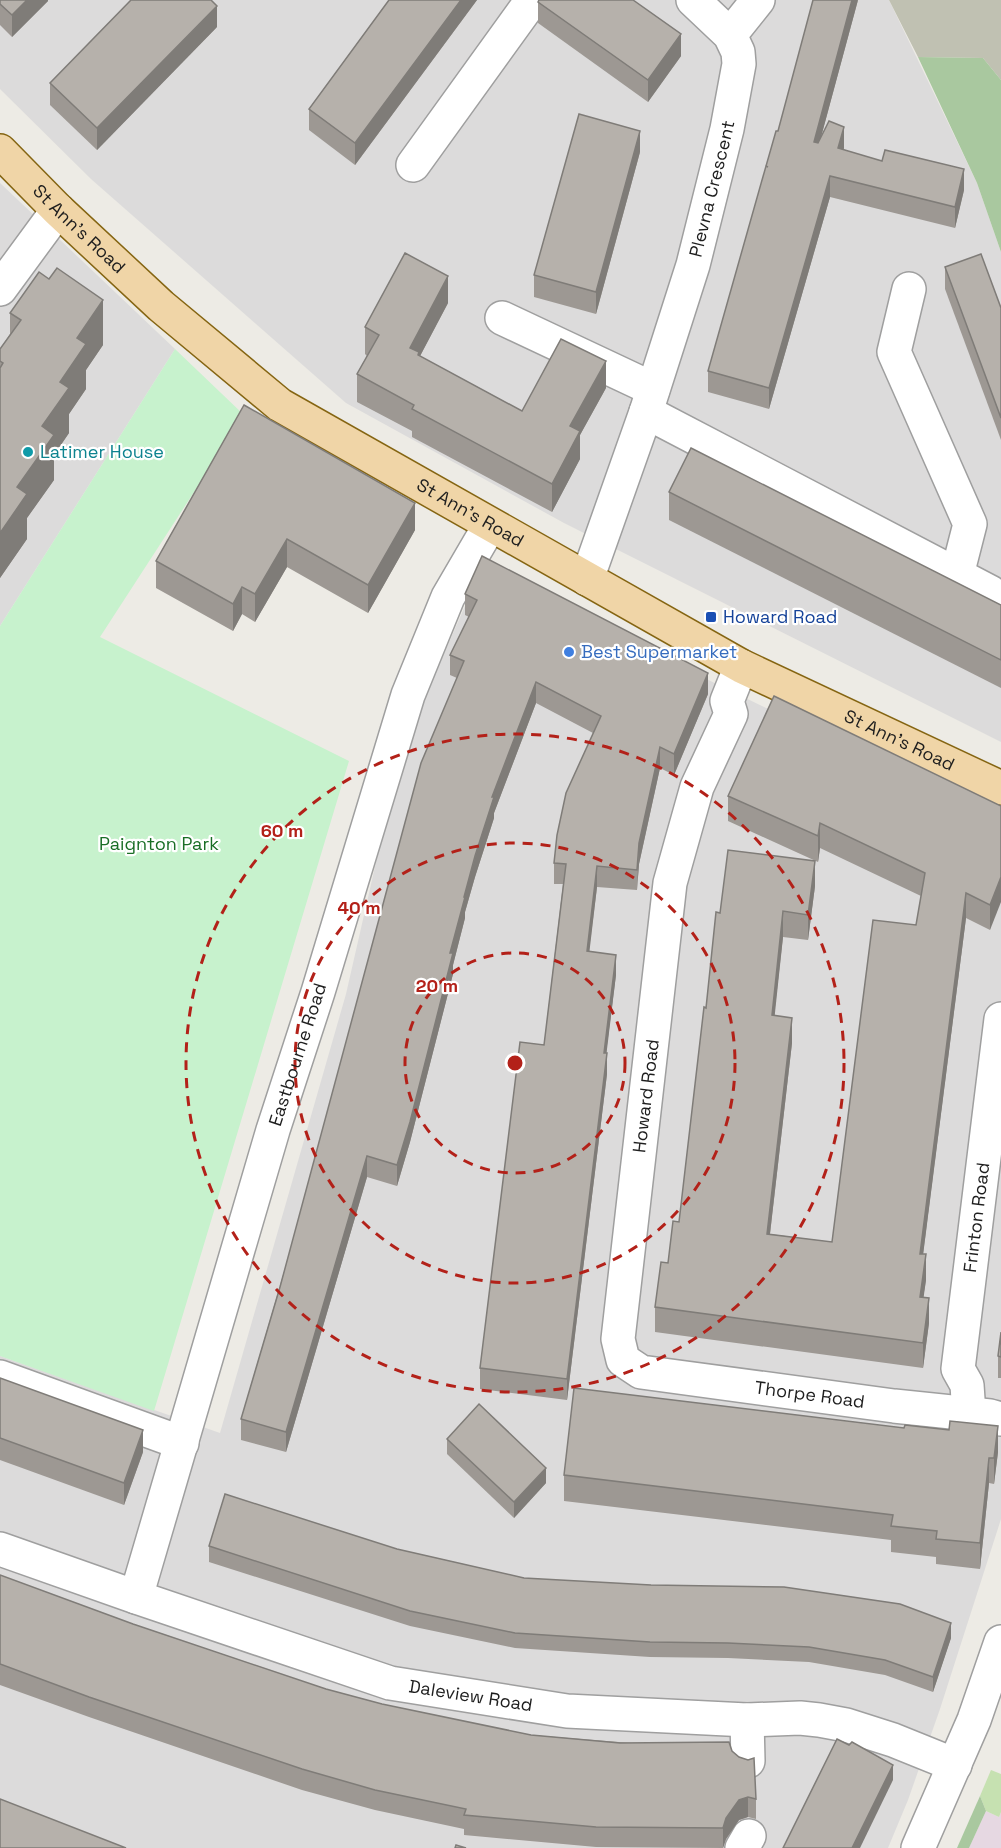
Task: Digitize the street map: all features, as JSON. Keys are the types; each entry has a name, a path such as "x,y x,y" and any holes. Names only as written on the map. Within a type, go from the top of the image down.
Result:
{"main road":[{"name":"St Ann's Road","path":"0,151 58,210 161,306 280,405 741,666 1001,788"}],"street":[{"path":"413,165 532,0"},
{"path":"693,0 730,35 758,0"},
{"name":"Plevna Crescent","path":"587,579 650,401 693,265 727,129 738,64 738,51 730,35"},
{"path":"0,289 58,210"},
{"path":"909,289 894,352 970,524 957,574"},
{"path":"502,318 990,592"},
{"name":"Eastbourne Road","path":"136,1597 273,1130 318,992 408,695 448,597 490,525"},
{"name":"Howard Road","path":"622,1360 618,1339 670,883 697,788 731,714 727,701 741,666"},
{"name":"Frinton Road","path":"969,1414 967,1385 958,1369 1001,1019"},
{"name":"Thorpe Road","path":"622,1360 641,1372 1001,1419"},
{"path":"0,1377 182,1443"},
{"name":"Daleview Road","path":"0,1549 390,1683 567,1711 747,1720 800,1718 846,1725 893,1740 955,1765"},
{"path":"918,1848 974,1720 1001,1642"},
{"path":"747,1720 748,1761"}],"shaded area":[{"path":"0,0 889,0 977,183 1001,252 1001,742 564,523 346,403 91,179 0,89"},
{"path":"889,0 1001,0 1001,80 983,58 918,57"},
{"path":"0,183 175,349 0,626"},
{"path":"484,563 694,673 1001,822 1001,1519 908,1800 888,1848 0,1848 0,1356 220,1433 346,994 385,823 424,699"},
{"path":"986,1811 999,1817 1001,1812 1001,1848 969,1848"}],"green space":[{"path":"918,57 983,58 1001,80 1001,252 977,183"},
{"name":"Paignton Park","path":"175,349 244,415 100,637 349,761 154,1411 0,1356 0,626"},
{"path":"991,1770 1001,1774 999,1817 986,1811 980,1796"},
{"path":"980,1796 986,1811 969,1848 957,1848"}],"building":[{"path":"0,0 27,0 12,15 0,4"},
{"path":"131,0 211,0 217,6 97,128 50,83"},
{"path":"389,0 461,0 355,143 309,109"},
{"path":"539,0 633,0 681,34 648,80 538,2"},
{"path":"813,0 852,0 814,142 818,143 829,121 844,127 838,148 882,161 885,150 964,169 955,207 830,176 769,388 708,371 776,131 778,131"},
{"path":"579,114 640,131 596,292 534,275"},
{"path":"405,253 448,276 410,348 419,352 418,355 522,411 561,339 606,361 570,426 580,431 552,484 412,409 414,405 357,374 379,335 365,327"},
{"path":"981,254 1001,308 1001,418 945,267"},
{"name":"Latimer House","path":"57,268 103,300 77,338 86,344 60,382 69,388 42,426 54,435 17,487 27,494 0,533 0,368 3,363 0,361 0,349 21,320 10,313 39,272 49,279"},
{"path":"244,405 415,503 368,585 287,539 255,594 242,587 233,604 156,561"},
{"path":"691,448 1001,605 1001,660 669,492"},
{"path":"482,556 708,673 674,754 660,747 639,843 637,870 597,866 587,951 616,955 604,1053 607,1053 567,1379 480,1368 520,1042 544,1045 566,864 554,863 557,835 566,793 601,716 536,682 492,797 494,797 475,856 450,953 453,953 397,1165 367,1156 286,1432 241,1419 280,1287 421,763 464,661 450,655 477,600 465,594"},
{"path":"774,696 1001,806 1001,877 990,905 966,893 920,1254 926,1254 920,1297 929,1298 923,1343 655,1307 661,1262 668,1263 673,1221 679,1222 716,912 720,913 728,850 815,861 808,915 783,911 772,1015 792,1018 767,1234 832,1242 873,920 916,925 925,873 820,823 818,836 728,796"},
{"path":"1001,1332 1001,1357 998,1356"},
{"path":"0,1378 143,1430 124,1483 0,1438"},
{"path":"574,1388 904,1428 905,1425 949,1430 950,1421 998,1426 994,1458 989,1458 980,1543 936,1539 937,1531 891,1526 893,1515 564,1475"},
{"path":"479,1404 546,1468 514,1502 447,1439"},
{"path":"225,1494 397,1549 524,1578 651,1585 784,1587 900,1604 951,1623 933,1677 885,1660 809,1647 650,1642 515,1633 410,1611 209,1546"},
{"path":"0,1575 133,1624 326,1689 382,1704 531,1735 620,1743 729,1742 732,1751 739,1757 748,1760 754,1758 756,1799 748,1797 739,1800 726,1818 723,1828 596,1827 464,1815 466,1809 375,1790 302,1769 89,1697 0,1664"},
{"path":"837,1739 849,1745 852,1742 893,1765 852,1848 783,1848"},
{"path":"0,1799 126,1848 0,1848"}],"place":[{"name":"Latimer House","path":"28,452"},
{"name":"Howard Road","path":"711,617"},
{"name":"Best Supermarket","path":"569,652"}]}
